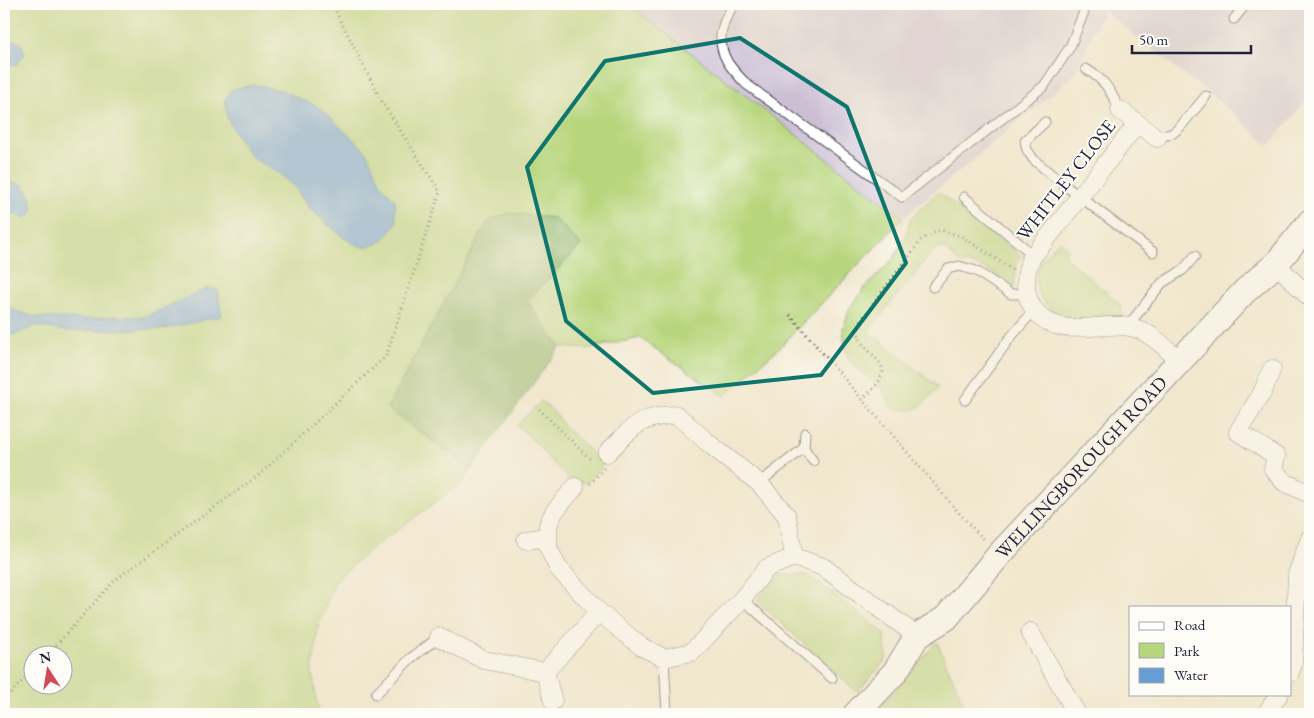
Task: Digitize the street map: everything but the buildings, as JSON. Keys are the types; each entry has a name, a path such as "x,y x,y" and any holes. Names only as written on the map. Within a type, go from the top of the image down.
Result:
{"main road":[{"name":"WELLINGBOROUGH ROAD","path":"856,714 895,672 917,636 946,618 1000,554 1245,291 1276,264 1310,222"}],"street":[{"name":"WHITLEY CLOSE","path":"1120,110 1157,138"},
{"name":"WHITLEY CLOSE","path":"1029,294 1030,260 1033,255 1137,124"},
{"path":"1276,264 1310,298"},
{"path":"1029,294 1046,320 1058,326 1086,329 1113,325 1138,329 1180,360"},
{"path":"1272,369 1263,391 1238,432 1276,456 1274,469 1284,482 1310,494"},
{"path":"607,453 640,421 658,416 677,415 707,442 759,483 786,516 794,557"},
{"path":"575,487 554,512 548,525 548,547 558,568 599,612 642,647 664,658 692,652 742,599 767,568 794,557 823,568 917,636"},
{"path":"526,540 547,537"},
{"path":"1292,667 1297,574 1310,538"},
{"path":"545,672 599,612"},
{"path":"1030,632 1077,714"},
{"path":"439,637 484,660 545,672"},
{"path":"545,672 553,700"},
{"path":"1266,714 1278,696"}],"lane":[{"path":"735,4 726,15 721,29 722,45 726,60 741,78 754,90 902,197 1044,86 1070,47 1087,4"},
{"path":"1234,19 1246,4"},
{"path":"1086,69 1104,82 1120,110"},
{"path":"1157,138 1172,133 1180,127 1206,96"},
{"path":"1045,122 1025,141 1027,150 1034,160 1153,252"},
{"path":"964,197 1033,255"},
{"path":"1127,327 1162,283 1183,270 1195,256"},
{"path":"933,287 948,269 959,266 976,271 1012,294 1029,294 1010,338 965,400"},
{"path":"805,433 804,448 813,461"},
{"path":"759,483 804,448"},
{"path":"742,599 832,678"},
{"path":"376,694 411,658 439,637"},
{"path":"664,658 667,714"}],"path":[{"path":"55,646 115,580 259,475 386,356 440,192 382,102 332,4"},
{"path":"862,400 878,383 883,374 882,365 862,343 858,329 863,318 922,239 940,230 961,236 1029,294"},
{"path":"790,315 965,520 1000,554"},
{"path":"539,409 602,470"},
{"path":"575,487 589,485 610,461 607,453"},
{"path":"4,701 22,681"}],"highlighted area":[{"path":"740,38 847,107 906,263 821,375 653,393 566,321 527,167 605,61"}],"shaded area":[{"path":"628,4 1310,4 1310,96 1269,146 1232,112 1103,10 1074,75 903,218"}],"green space":[{"path":"4,4 628,4 903,218 779,348 724,396 640,338 586,349 560,347 527,301 581,245 387,408 471,469 462,483 368,551 335,581 318,627 312,673 319,714 4,714"},
{"path":"938,192 1021,256 1016,267 1014,287 982,268 960,263 944,248 935,249 868,331 938,387 918,407 907,410 900,409 891,407 883,390 850,362 845,348 843,328 850,308 864,289 894,258 906,235 911,218"},
{"path":"509,213 555,218 581,245 527,301 560,347 471,469 387,408 488,221"},
{"path":"1060,240 1066,248 1066,258 1120,304 1123,316 1076,320 1058,314 1043,301 1036,284 1037,274 1042,261"},
{"path":"541,401 556,414 562,424 604,465 587,483 568,478 517,425"},
{"path":"780,575 808,575 884,633 887,659 857,692 756,600"},
{"path":"937,642 968,714 874,714"}],"water":[{"path":"4,38 21,43 25,53 17,64 4,66"},
{"path":"254,85 281,90 320,108 366,151 382,186 395,200 396,223 390,233 378,244 363,247 352,243 340,235 309,208 293,185 281,175 251,157 227,117 225,99 232,89"},
{"path":"4,180 23,185 31,197 33,212 25,218 4,211"},
{"path":"208,288 218,290 222,316 164,329 67,331 35,326 15,335 4,333 4,303 15,311 35,317 91,319 114,316 144,317"}]}
